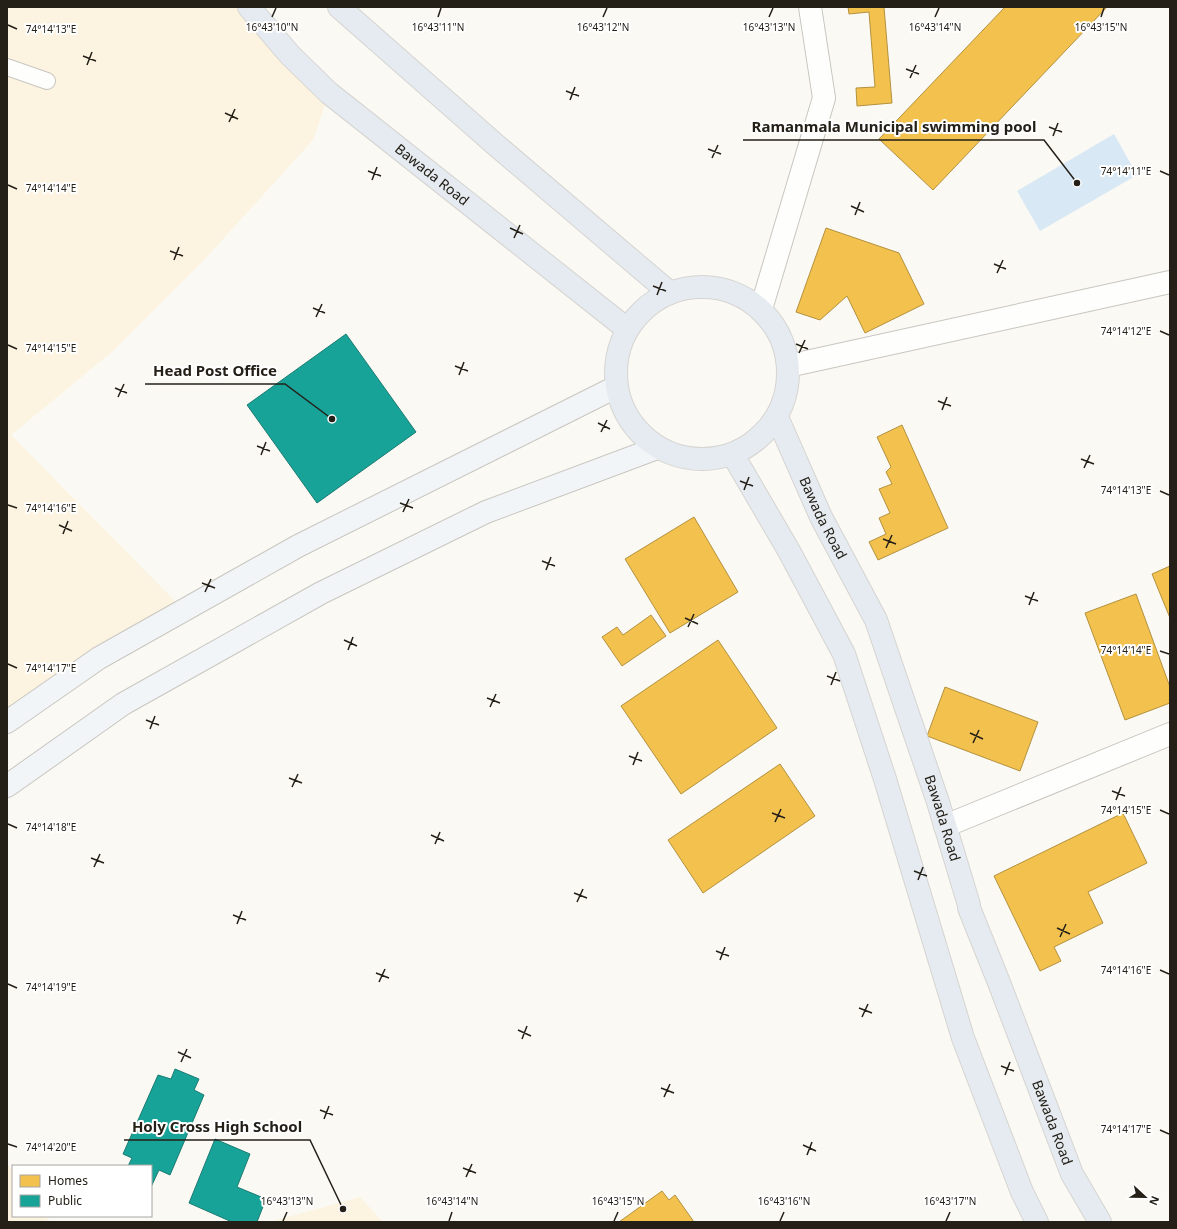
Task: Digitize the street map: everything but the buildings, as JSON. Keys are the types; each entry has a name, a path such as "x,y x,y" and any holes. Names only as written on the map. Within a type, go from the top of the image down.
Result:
{"main road":[{"name":"Bawada Road","path":"249,7 290,55 329,93 627,329"},
{"path":"339,7 497,146 670,293"},
{"path":"694,287 718,288 741,296 761,309 780,335 788,366 789,383 777,417 733,455 716,460 694,461 672,456 657,448 630,422 616,387 616,364 621,342 627,329 646,308 670,293 694,287"},
{"path":"7,722 99,658 298,546 616,387"},
{"name":"Bawada Road","path":"777,417 821,517 876,620 915,731 969,908 1072,1174 1100,1222"},
{"path":"7,786 123,704 321,593 486,512 657,448"},
{"path":"733,455 789,551 844,654 887,787 963,1038 1022,1192 1037,1222"}],"street":[{"path":"761,309 824,98 810,7"},
{"path":"788,366 1170,282"},
{"path":"945,826 1170,734"}],"lane":[{"path":"7,67 47,80"}],"shaded area":[{"path":"7,7 249,7 329,93 313,140 205,259 112,352 11,435 184,610 7,722"},
{"path":"7,1163 12,1170 12,1217 46,1217 49,1222 7,1222"},
{"path":"360,1197 383,1222 270,1222"}],"water":[{"path":"1114,134 1137,175 1040,231 1017,191"}],"place":[{"name":"Ramanmala Municipal swimming pool","path":"1077,183"},
{"name":"Head Post Office","path":"332,419"},
{"name":"Holy Cross High School","path":"343,1209"}]}
